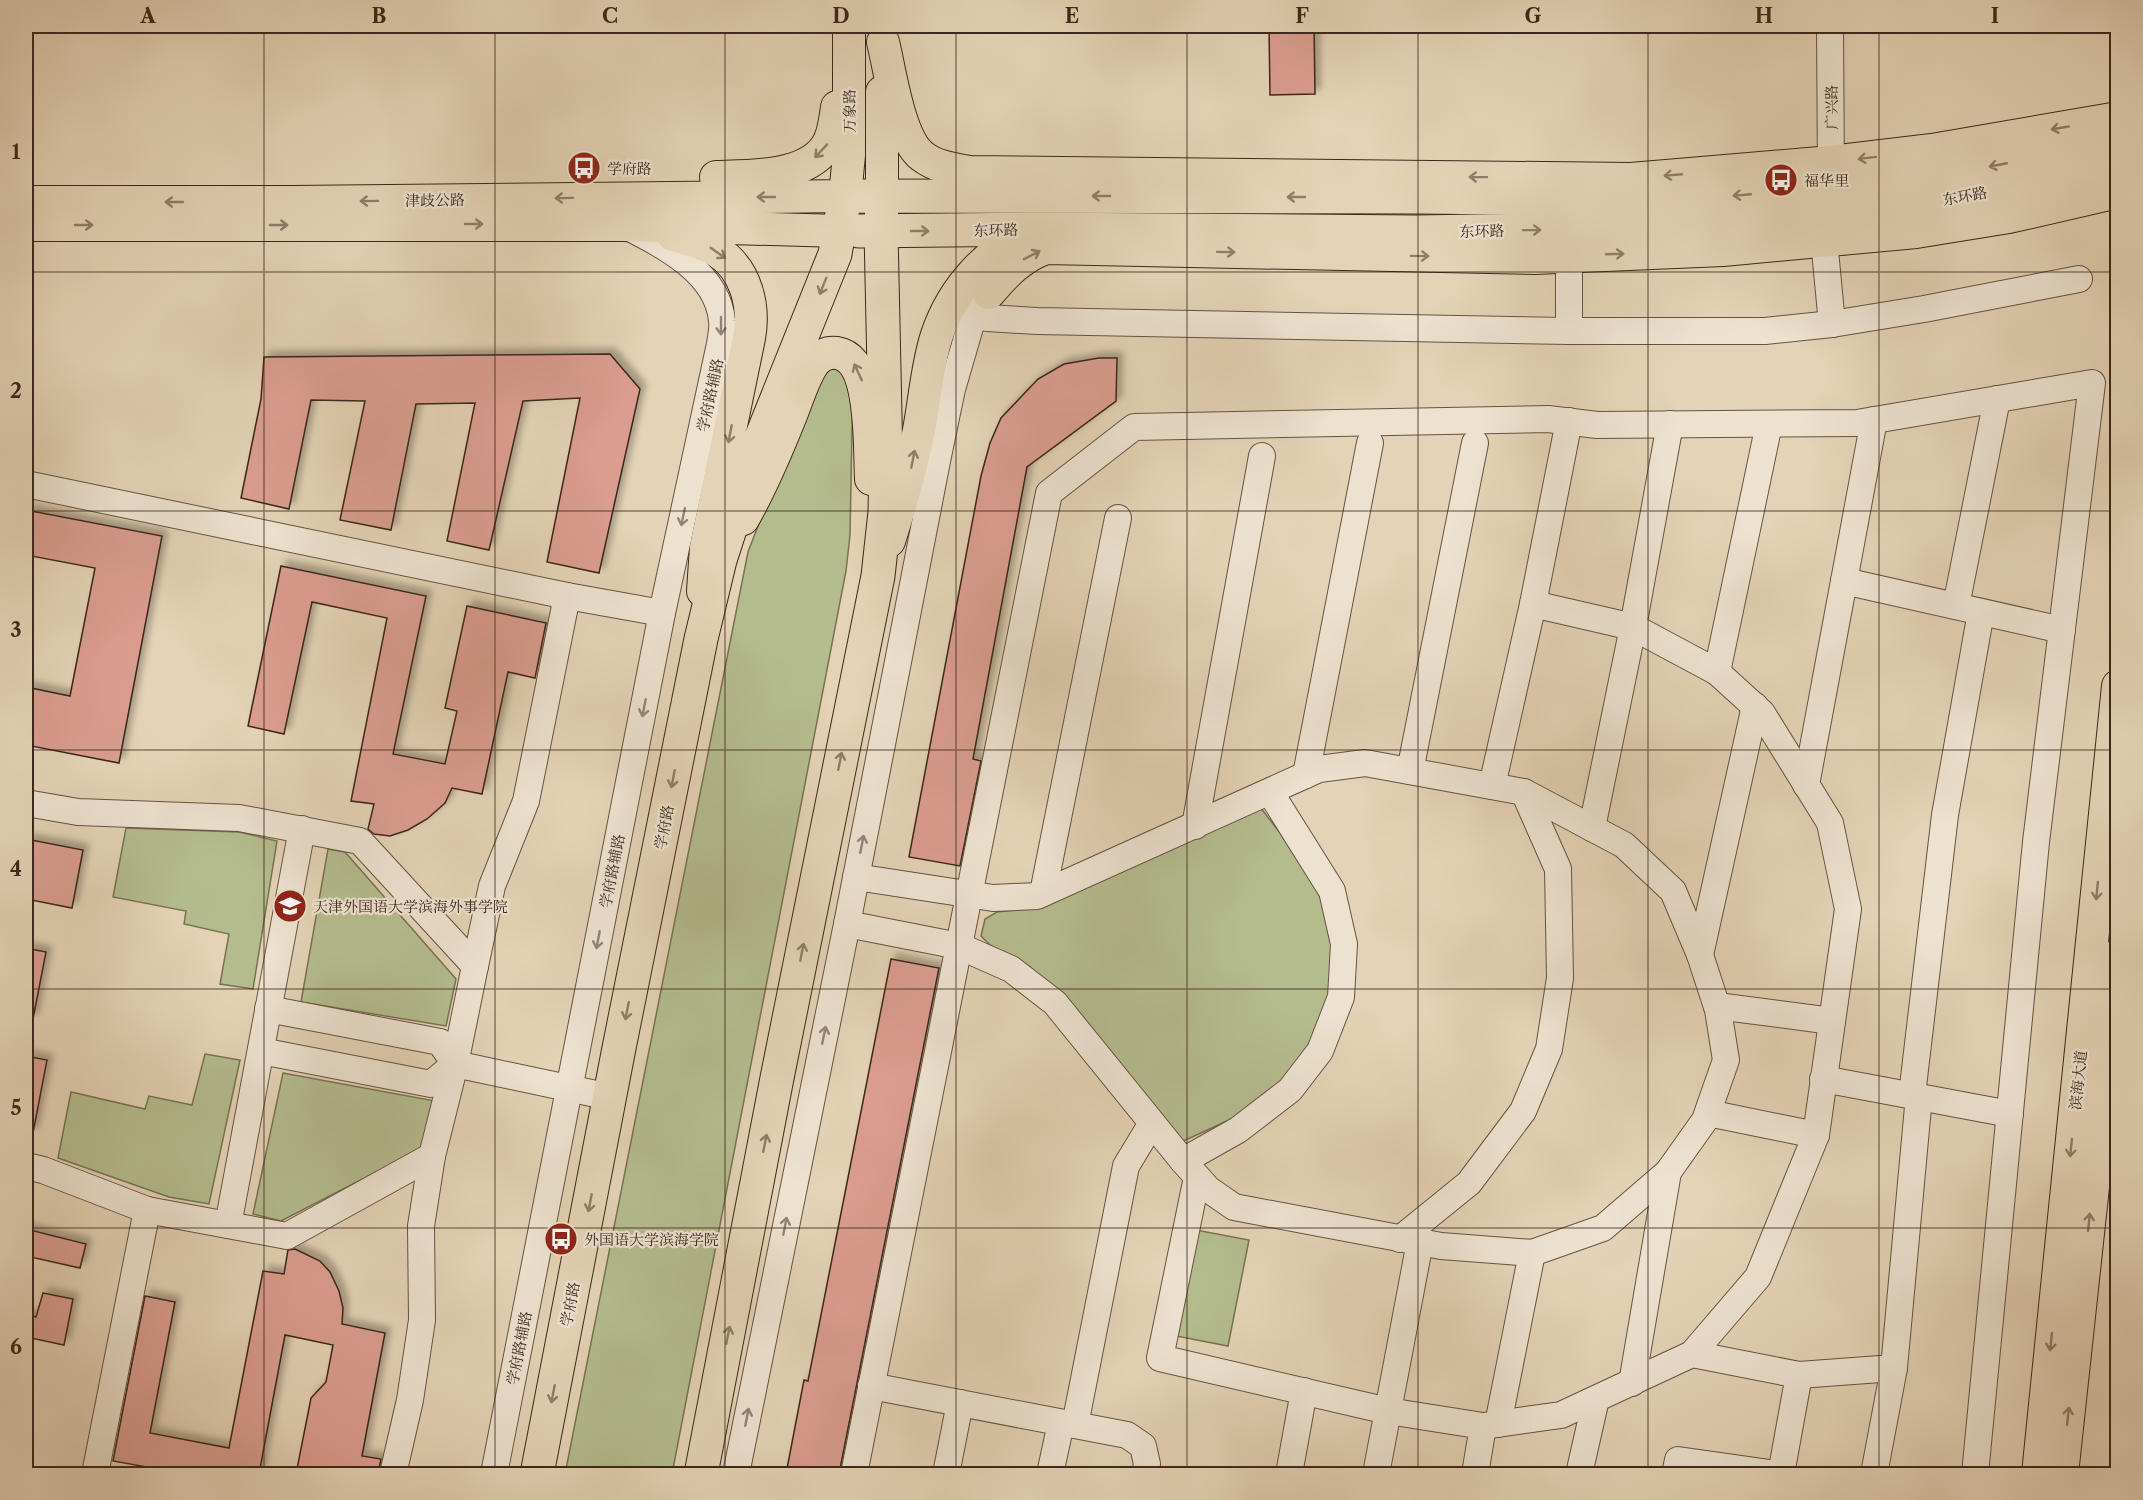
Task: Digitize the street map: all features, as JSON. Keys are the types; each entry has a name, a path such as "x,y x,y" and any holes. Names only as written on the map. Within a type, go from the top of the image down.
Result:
{"highway":[{"name":"东环路","path":"840,231 1033,229 1417,232 1685,228 1828,202 1886,182 1983,168 2118,141"},
{"name":"东环路","path":"845,196 1407,197 1828,202 1870,213 2015,188 2118,166"},
{"name":"学府路","path":"537,1474 701,639 720,560 743,483 835,254 845,196"},
{"path":"701,1474 777,1078 878,576 885,512 886,462 882,196"}],"main road":[{"path":"622,211 683,181 783,172 812,160 827,147 833,131 849,30"},
{"name":"万象路","path":"845,196 849,155 849,30"},
{"path":"883,34 902,123 912,145 920,155 933,163 970,172 1631,179 1828,202 1916,232 2009,217 2118,192"},
{"path":"882,196 883,34"},
{"path":"988,306 1000,280 1025,258 1046,248 1534,258 1723,250 1828,202 1932,150 2118,118"},
{"name":"津歧公路","path":"26,225 622,211 845,196"},
{"name":"津歧公路","path":"26,202 292,202 622,211 840,231"},
{"path":"622,211 718,252 735,267 744,281 750,300 751,326 706,547 701,639"},
{"path":"878,576 910,472 933,353 947,313 960,290 983,263 1001,247 1033,229"},
{"path":"720,560 770,467 813,364 819,357 829,353 839,353 848,357 861,375 868,408 878,576"},
{"name":"滨海大道","path":"2038,1474 2118,686"},
{"name":"滨海大道","path":"2062,1474 2118,955"}],"street":[{"name":"广兴路","path":"1830,26 1828,202 1832,324"},
{"name":"学府路辅路","path":"494,1474 662,613 717,365 722,333 723,322 718,301 699,274 622,211"},
{"path":"1569,256 1569,331"},
{"path":"735,1474 847,924 950,400 973,317 988,306 1037,321 1569,331 1765,331 1832,324 1924,309 2079,279"},
{"path":"854,1474 1049,493 1134,427 1536,419 1597,424 1857,423 2092,383 2036,842 1975,1474"},
{"path":"1956,606 1997,399"},
{"path":"1806,785 1874,420"},
{"path":"1492,786 1533,604 1569,421"},
{"path":"1592,828 1634,627 1670,424"},
{"path":"1717,672 1769,424"},
{"path":"1306,775 1370,443"},
{"path":"1410,771 1475,443"},
{"path":"1195,826 1262,456"},
{"path":"26,484 567,596 662,613"},
{"path":"1042,893 1118,518"},
{"path":"1844,581 2062,630"},
{"path":"393,1474 410,1400 422,1320 422,1226 432,1156 455,1064 492,886 526,801 567,596"},
{"path":"1270,792 1332,891 1344,944 1341,997 1320,1051 1290,1090 1190,1169 1160,1358 1388,1411 1490,1425 1561,1415 1692,1353 1758,1277 1816,1136 1848,909 1830,824 1762,712 1717,672 1634,627 1533,604"},
{"path":"1874,1474 1894,1368 1915,1095 1945,815 1981,612"},
{"path":"1700,956 1755,706"},
{"path":"847,924 959,946 1011,969 1055,1003 1190,1169 1208,1189 1234,1207 1441,1246 1532,1253 1603,1228 1668,1172 1705,1120 1726,1060 1717,1006 1700,956 1673,891 1624,844 1524,792 1365,763 1319,769 1036,896 993,898 856,877"},
{"path":"1376,1474 1388,1411 1410,1240 1469,1183 1523,1111 1549,1049 1560,978 1558,869 1524,792"},
{"path":"26,803 78,812 239,818 360,841 475,966"},
{"path":"228,1225 302,829"},
{"path":"1717,1006 1832,1021"},
{"path":"268,1010 440,1042 455,1064 610,1097"},
{"path":"261,1051 431,1084 455,1064"},
{"path":"1823,1079 2010,1114"},
{"path":"1708,1113 1816,1136"},
{"path":"1050,1474 1068,1424 1126,1166 1152,1122"},
{"path":"26,1166 43,1170 147,1210 287,1236 432,1156"},
{"path":"1632,1383 1668,1172"},
{"path":"95,1474 147,1210"},
{"path":"1475,1474 1490,1425 1532,1253"},
{"path":"1692,1353 1799,1375 1894,1368"},
{"path":"1675,1474 1678,1460 1779,1474 1799,1375"},
{"path":"871,1386 1127,1435 1143,1446 1147,1464 1145,1474"},
{"path":"1289,1474 1304,1391"},
{"path":"1579,1474 1596,1399"},
{"path":"946,1474 960,1403"}],"green space":[{"path":"834,365 853,380 850,535 846,571 672,1474 565,1474 748,552 816,375"},
{"path":"1260,807 1304,864 1329,916 1335,965 1323,1020 1291,1075 1240,1115 1179,1143 1064,1001 1029,966 990,945 981,936 985,919 997,912 1034,908"},
{"path":"126,828 239,832 277,841 253,989 220,984 229,934 184,924 186,911 113,897"},
{"path":"328,849 345,852 456,979 446,1026 301,1002"},
{"path":"205,1054 240,1060 209,1204 169,1197 58,1158 71,1092 145,1109 149,1096 192,1105"},
{"path":"283,1073 435,1101 425,1147 281,1221 253,1214"},
{"path":"1196,1230 1249,1240 1228,1346 1176,1336"}],"building":[{"path":"1269,26 1314,26 1315,94 1270,95"},
{"path":"610,354 640,389 599,573 547,562 580,398 523,401 489,550 447,541 475,403 416,404 391,530 340,520 365,401 311,400 289,509 241,498 261,399 264,357"},
{"path":"1099,358 1117,358 1116,401 1027,467 973,759 981,761 960,866 909,857 981,476 990,443 1001,418 1038,379 1064,364"},
{"path":"26,510 162,536 119,763 26,745 26,687 70,696 95,568 26,555"},
{"path":"281,566 426,596 393,754 445,764 457,711 445,708 467,606 546,623 535,678 508,672 482,794 452,788 445,803 427,819 408,830 390,836 374,834 368,829 374,804 351,801 387,618 312,602 284,734 248,726"},
{"path":"26,839 83,850 72,908 26,899"},
{"path":"26,948 46,952 33,1019 26,1019"},
{"path":"891,959 939,968 839,1474 786,1474 804,1380 808,1381"},
{"path":"26,1056 47,1060 33,1133 26,1132"},
{"path":"26,1229 86,1244 80,1268 26,1256"},
{"path":"295,1249 320,1261 330,1272 339,1291 343,1308 342,1324 385,1333 362,1456 381,1459 378,1474 296,1474 311,1398 326,1382 333,1345 285,1335 259,1474 186,1474 113,1461 145,1296 175,1302 150,1433 229,1448 263,1271 284,1274 288,1250"},
{"path":"43,1293 73,1299 64,1345 26,1337 26,1315 36,1317"}],"place":[{"name":"学府路","path":"584,168"},
{"name":"福华里","path":"1781,180"},
{"name":"天津外国语大学滨海外事学院","path":"290,906"},
{"name":"外国语大学滨海学院","path":"561,1239"}]}
